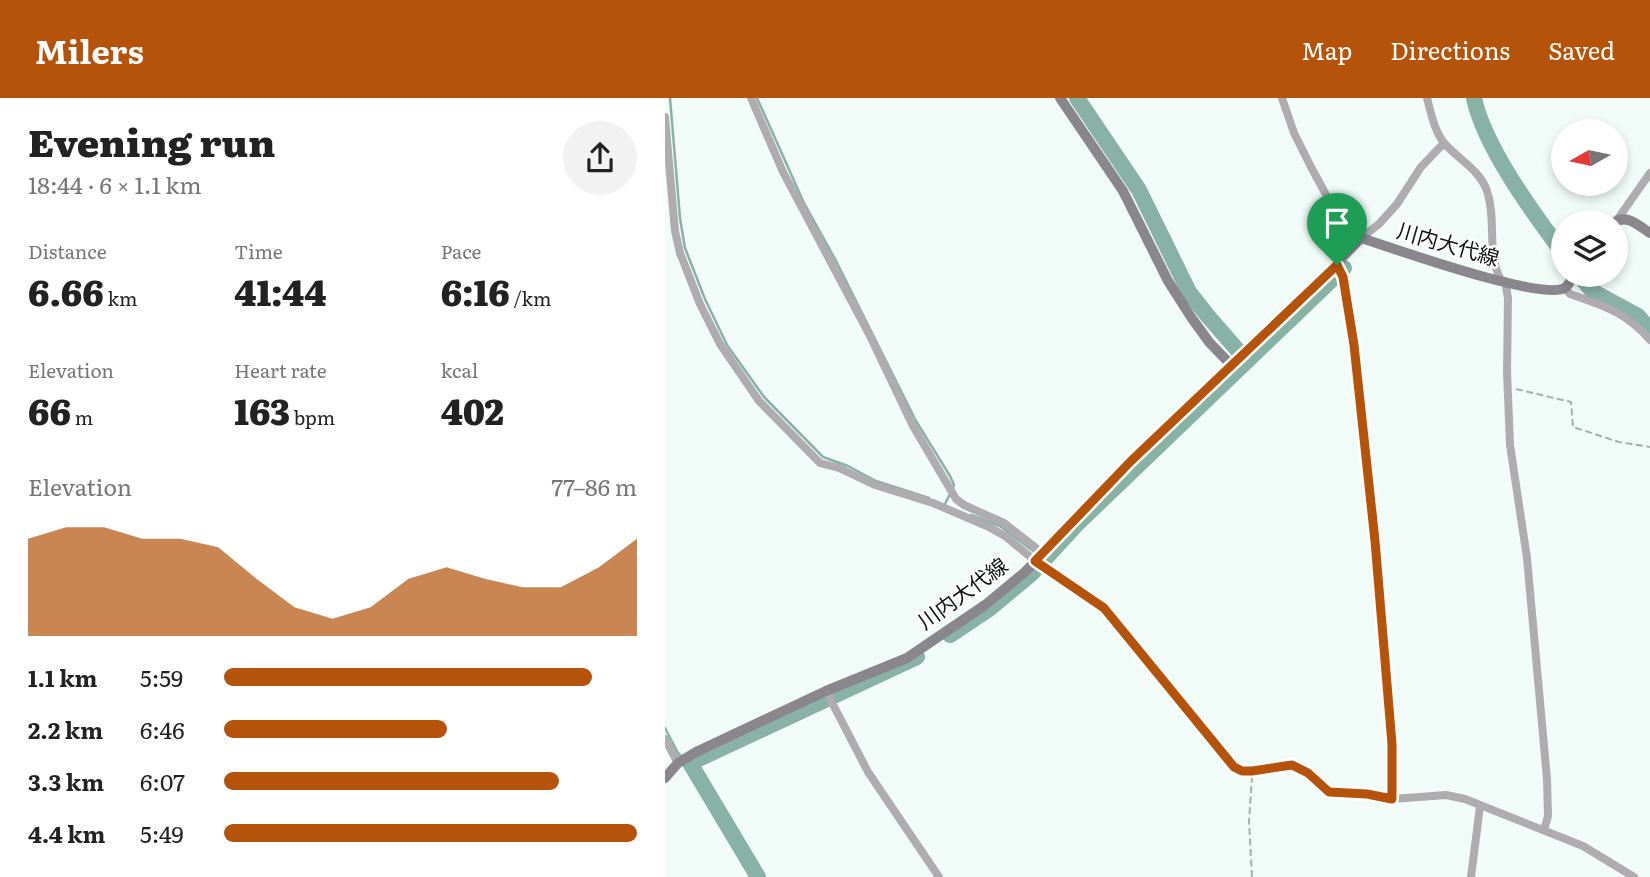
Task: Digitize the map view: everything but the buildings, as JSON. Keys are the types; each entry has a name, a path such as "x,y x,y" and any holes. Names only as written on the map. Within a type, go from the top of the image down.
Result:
{"main road":[{"path":"1060,98 1123,191 1168,281 1191,317 1209,342 1232,366"},
{"path":"1628,220 1650,233"},
{"name":"川内大代線","path":"665,778 678,763 696,752 826,691 907,657 985,605 1039,560 1131,461 1337,266 1359,239 1467,273 1522,287 1556,290 1565,288"}],"street":[{"path":"751,98 783,172 870,336 913,426 956,499 1004,523 1039,560"},
{"path":"1282,98 1294,133 1330,202 1359,239 1380,224 1397,204 1421,167 1444,143"},
{"path":"1427,98 1436,130 1444,143 1479,176 1487,190 1494,268 1503,281 1508,298 1510,445 1527,558 1543,717 1548,816 1544,830"},
{"path":"665,117 675,231 700,304 720,344 759,401 820,464 839,468 875,485 933,503 989,527 1039,560 1104,608 1227,761 1242,771 1292,765 1308,773 1329,792 1392,792 1446,795 1465,799 1583,846 1634,877"},
{"path":"1624,210 1650,173"},
{"path":"1337,266 1343,277 1354,345 1375,541 1392,744 1392,792"},
{"path":"1565,288 1570,294 1621,313 1634,322 1650,340"},
{"path":"826,691 868,772 939,877"},
{"path":"665,739 678,763"},
{"path":"1471,877 1480,806"}],"path":[{"path":"1509,387 1571,402 1573,427 1584,432 1650,447"},
{"path":"1252,771 1249,821 1252,877"}],"waterway":[{"path":"670,98 685,248 727,345 764,397 823,457 848,466 876,481 929,498"},
{"path":"757,98 804,203 916,421 950,476 953,488"},
{"path":"950,635 989,609 1031,574 1076,525 1247,361 1189,292 1139,190 1077,98"},
{"path":"1474,98 1479,117 1499,158 1551,236"},
{"path":"1247,361 1344,268"},
{"path":"1589,287 1638,316 1650,330"},
{"path":"945,504 950,494"},
{"path":"971,515 1000,526 1037,554"},
{"path":"758,877 690,763 917,657"},
{"path":"665,728 682,757"}],"route":[{"path":"1337,265 1343,277 1354,345 1375,541 1392,744 1392,799 1367,794 1329,792 1308,773 1292,765 1252,771 1242,771 1234,767 1104,608 1035,561 1131,461 1337,265"}]}
